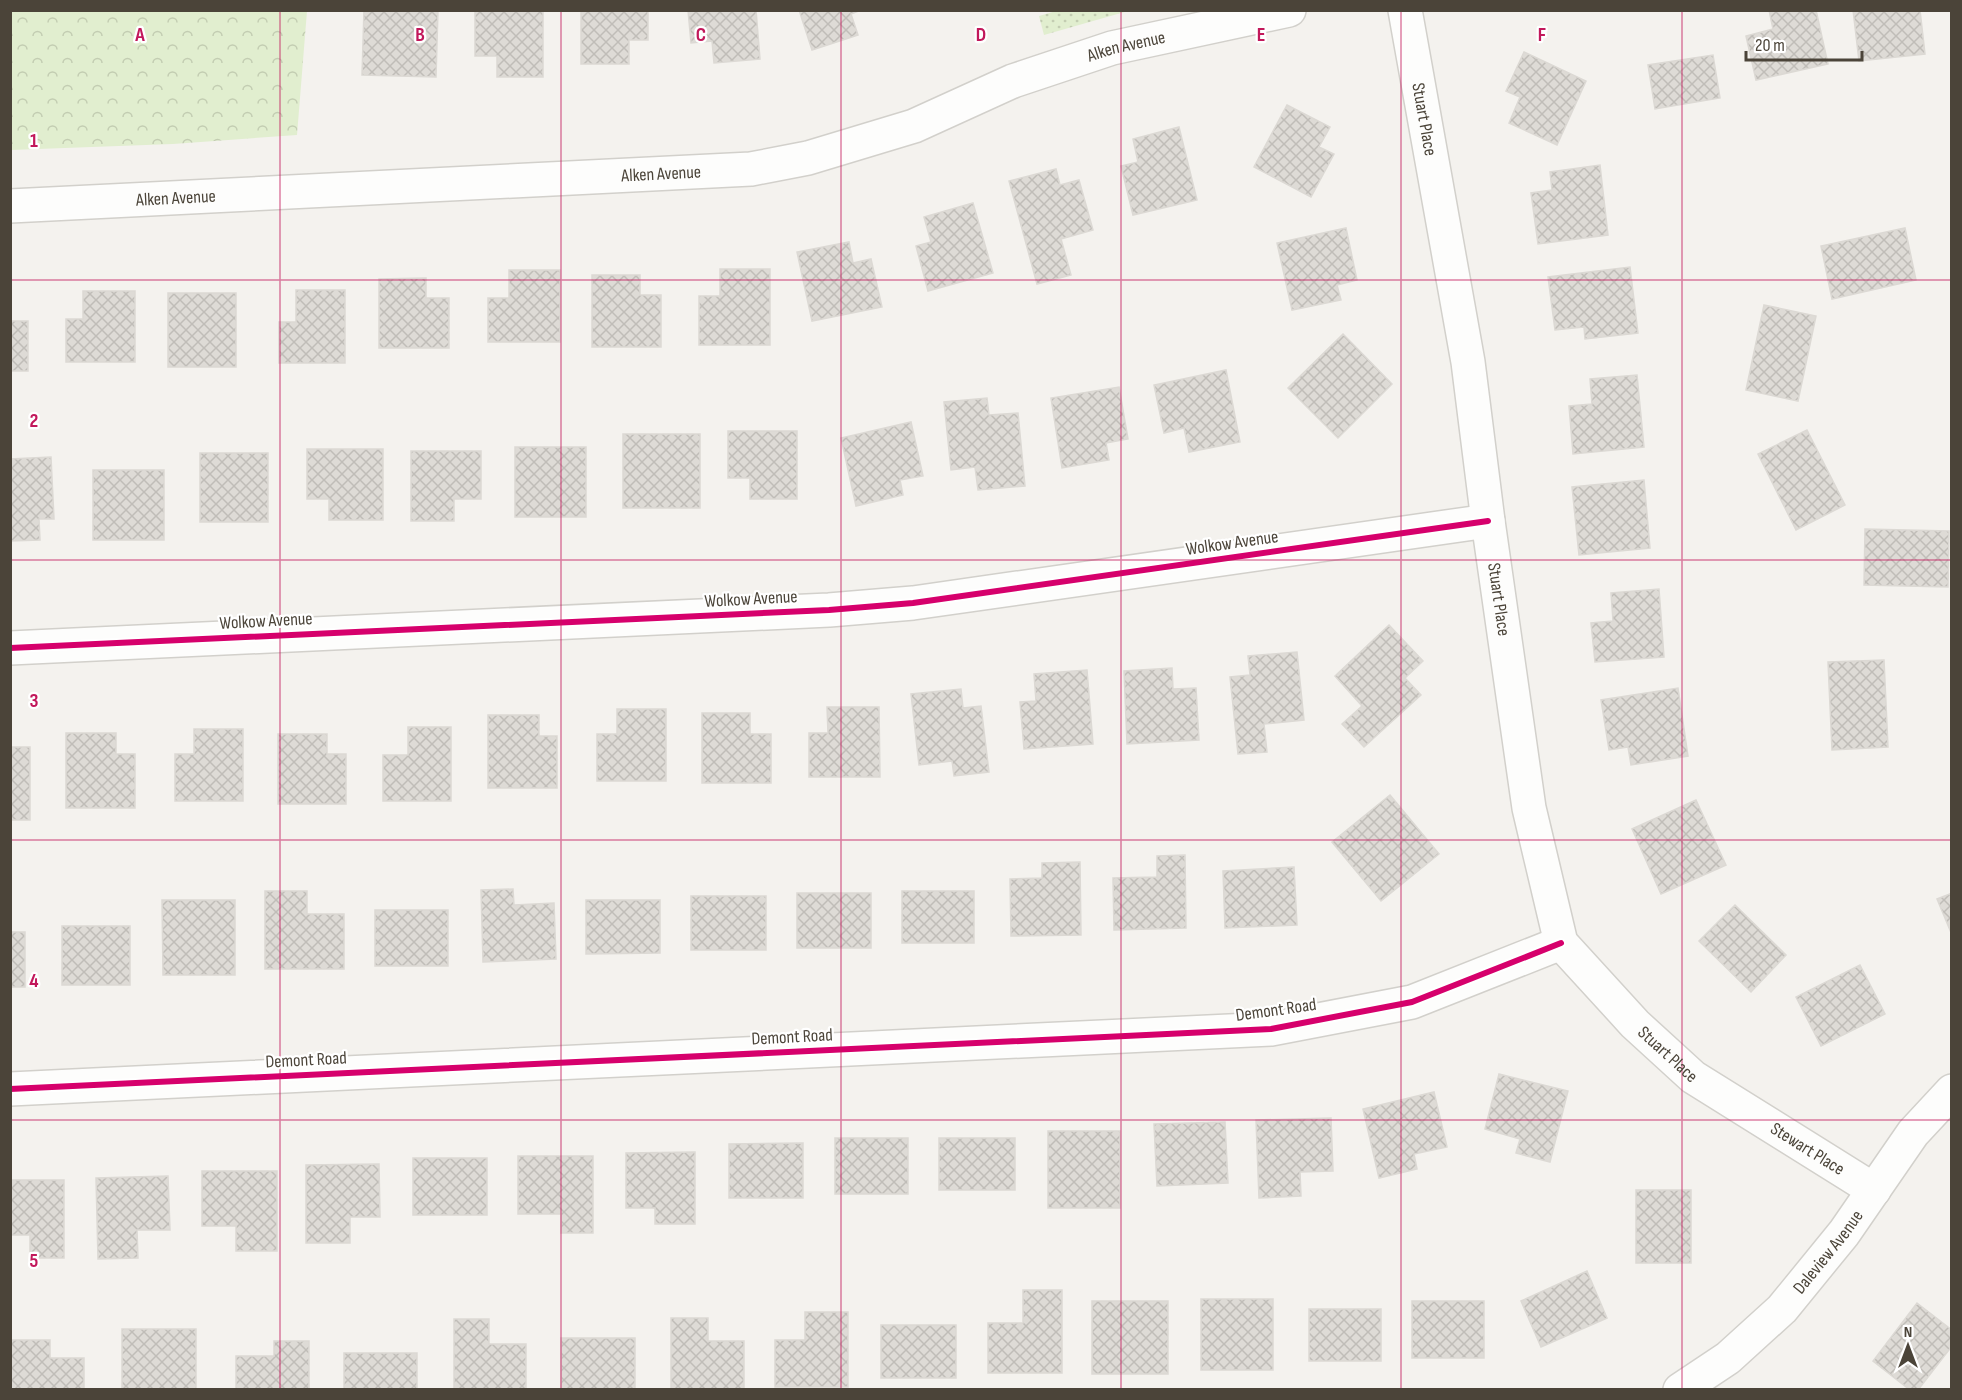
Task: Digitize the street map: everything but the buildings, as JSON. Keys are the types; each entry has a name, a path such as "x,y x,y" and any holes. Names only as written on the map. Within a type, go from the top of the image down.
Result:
{"street":[{"name":"Alken Avenue","path":"10,206 752,169 808,158 914,126 1013,81 1112,48 1289,10"},
{"name":"Stuart Place","path":"1405,10 1468,362 1529,808 1561,943 1644,1032 1694,1077 1742,1110"},
{"name":"Wolkow Avenue","path":"10,648 829,610 913,603 1488,521"},
{"name":"Demont Road","path":"10,1089 1271,1029 1412,1002 1561,943"},
{"name":"Daleview Avenue","path":"1680,1389 1728,1358 1782,1309 1844,1233 1913,1133 1952,1091"},
{"name":"Stewart Place","path":"1742,1110 1874,1190"}],"green space":[{"path":"10,11 307,11 297,135 173,144 11,150"},
{"path":"1056,11 1128,11 1044,35 1039,16"}],"cycle path":[{"path":"10,648 829,610 913,603 1488,521"},
{"path":"10,1089 1271,1029 1412,1002 1561,943"}]}
